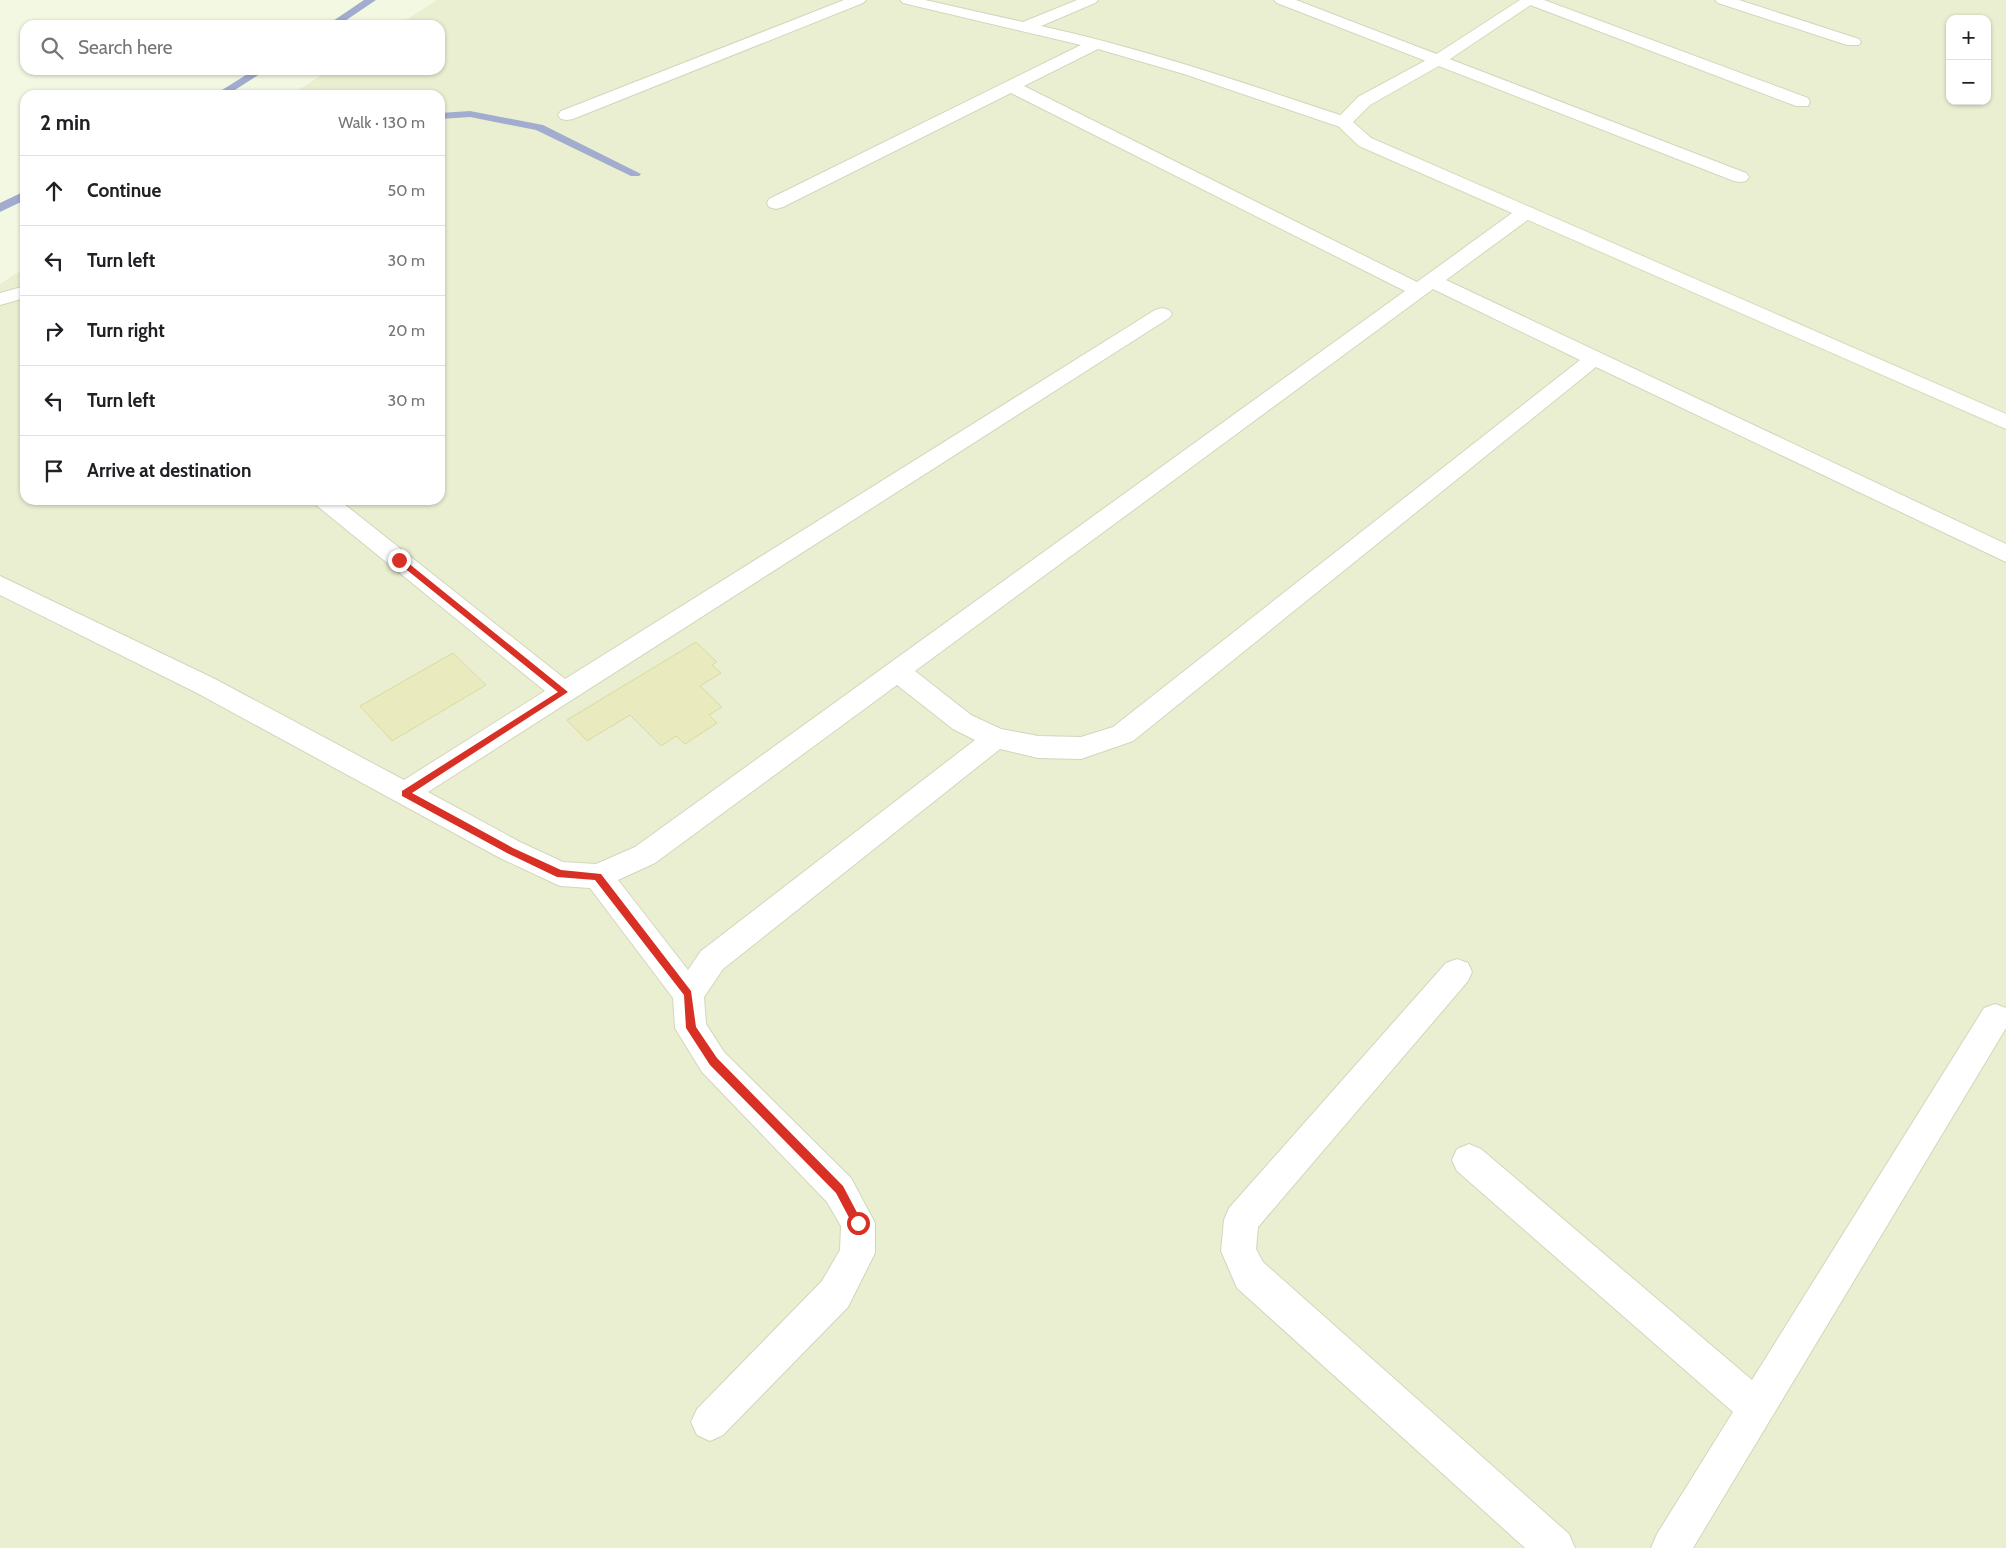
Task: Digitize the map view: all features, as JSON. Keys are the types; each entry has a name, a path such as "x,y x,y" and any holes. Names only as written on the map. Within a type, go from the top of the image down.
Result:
{"street":[{"path":"566,115 858,0"},
{"path":"908,0 965,15 1096,44 1193,70 1343,122 1365,142 2006,422"},
{"path":"1025,27 1090,0"},
{"path":"1282,0 1740,177"},
{"path":"1343,122 1364,101 1438,60 1530,0 1802,102"},
{"path":"1723,0 1853,42"},
{"path":"776,203 1096,44"},
{"path":"1011,86 1424,285 1595,358 2006,554"},
{"path":"0,585 206,686 510,850 560,874 598,876 645,855 1526,212"},
{"path":"0,299 20,293"},
{"path":"405,793 1162,314"},
{"path":"897,671 962,722 996,738 1038,748 1081,748 1123,734 1595,358"},
{"path":"330,505 564,692"},
{"path":"688,994 712,960 996,738"},
{"path":"598,876 688,994 691,1028 713,1062 839,1190 858,1223 857,1253 835,1294 710,1422"},
{"path":"1457,972 1241,1220 1238,1251 1250,1275 1555,1548"},
{"path":"1670,1548 1995,1018"},
{"path":"1469,1160 1756,1408"}],"shaded area":[{"path":"437,0 2006,0 2006,1548 0,1548 0,284 20,271 20,505 445,505 445,90 299,90 321,75 445,75 445,20 406,20"}],"building":[{"path":"696,642 717,662 712,665 721,673 700,686 722,707 709,715 717,723 685,744 676,736 661,746 630,715 587,741 567,720"},
{"path":"453,653 486,685 392,741 360,706"}],"waterway":[{"path":"340,20 371,0"},
{"path":"227,90 253,75"},
{"path":"445,116 470,114 539,127 635,174"},
{"path":"0,208 20,198"}],"route":[{"path":"399,560 564,692 405,793 510,850 560,874 598,876 688,994 691,1028 713,1062 839,1190 858,1223"}]}
